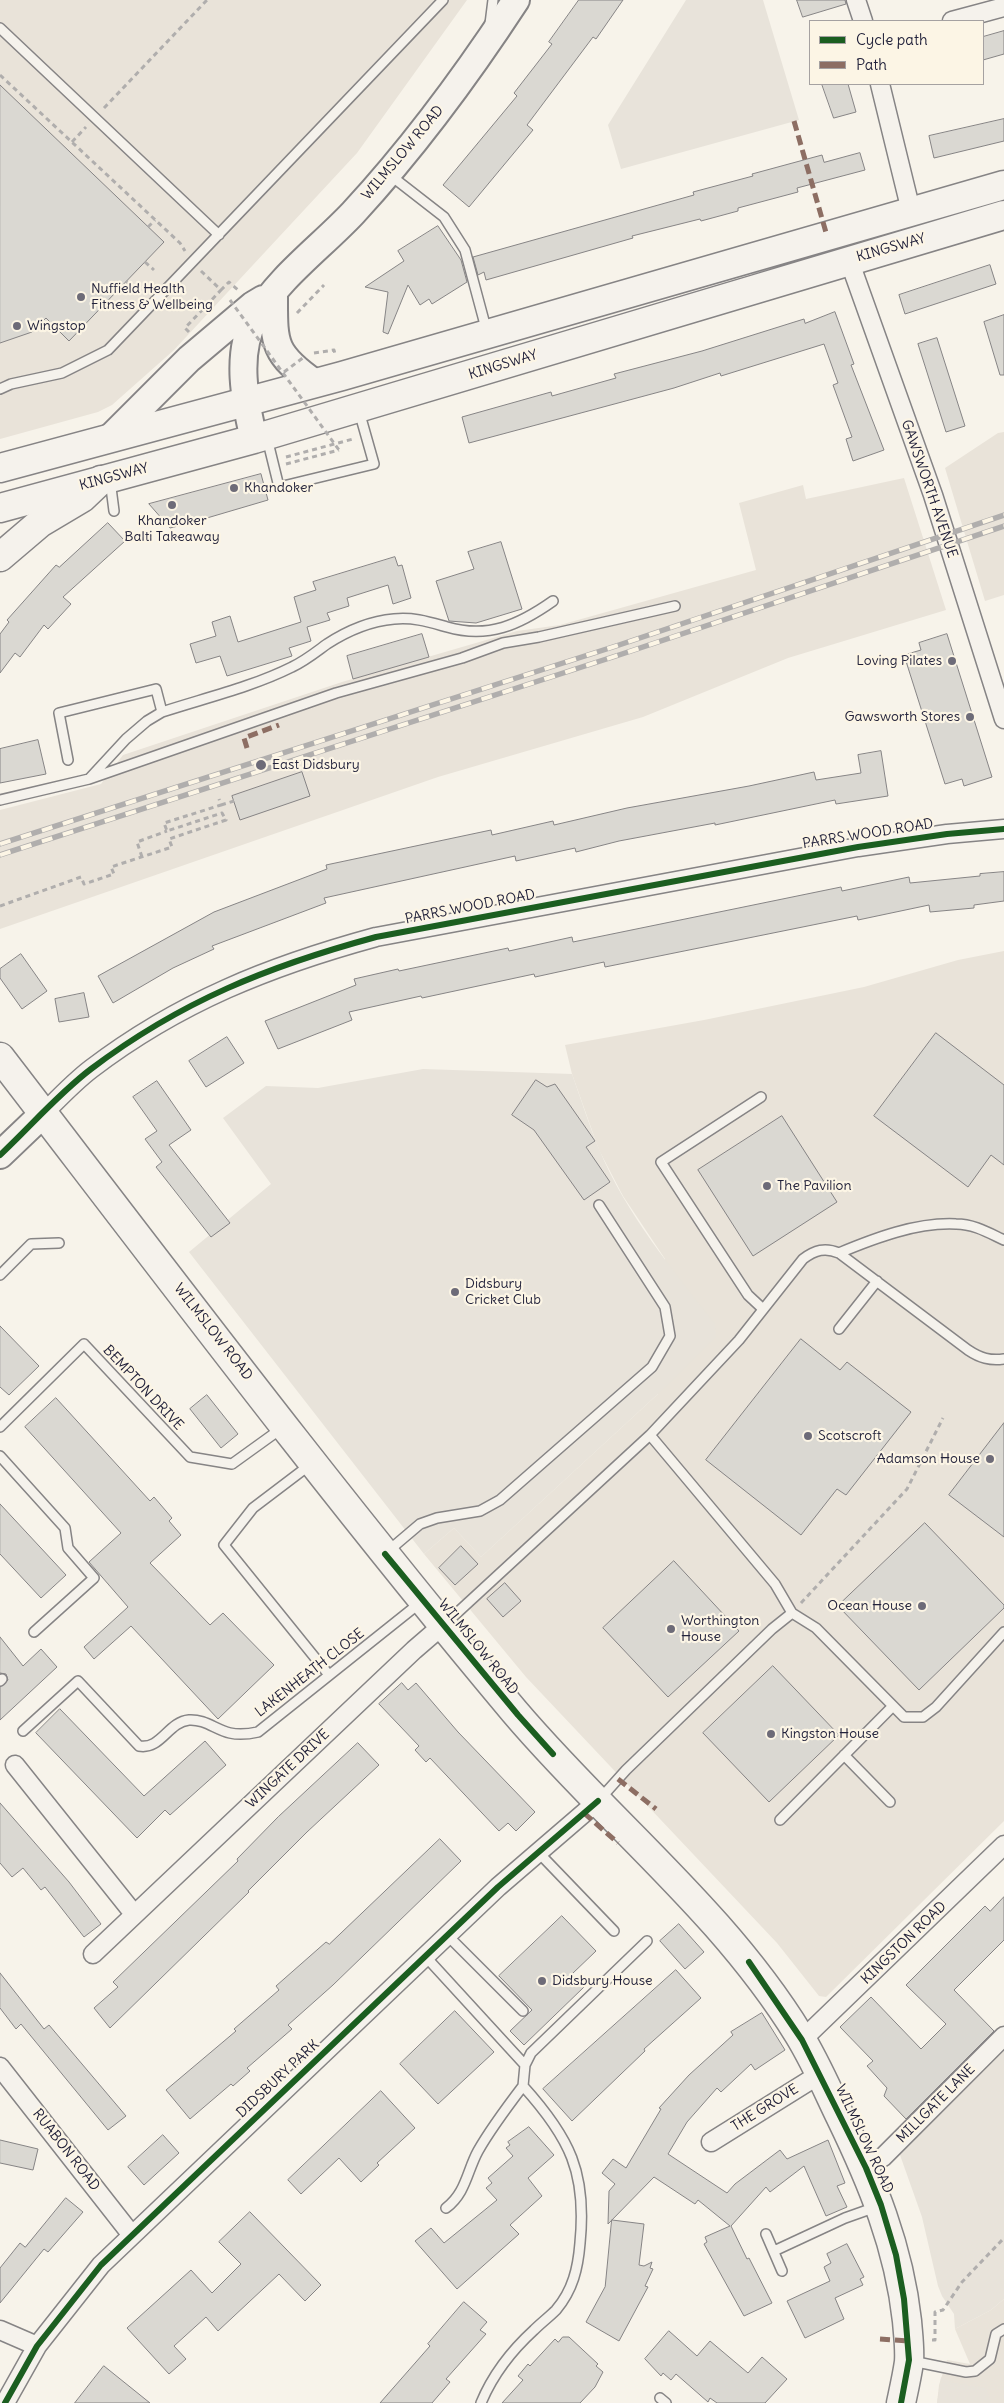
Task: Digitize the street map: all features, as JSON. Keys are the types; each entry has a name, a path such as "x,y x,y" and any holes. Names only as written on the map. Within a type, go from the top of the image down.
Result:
{"main road":[{"name":"WILMSLOW ROAD","path":"111,437 252,299 352,214 450,96 489,42 516,0"},
{"path":"0,468 342,376 1004,185"},
{"name":"KINGSWAY","path":"0,508 358,409 849,260 1003,218"},
{"name":"WILMSLOW ROAD","path":"252,299 255,319 244,352 245,402 260,437"},
{"path":"252,299 290,366 315,382"},
{"path":"0,558 40,523 82,498 106,478"},
{"name":"WILMSLOW ROAD","path":"0,1057 312,1462 443,1626 518,1715 729,1938 760,1977 802,2040 866,2168 881,2205 896,2255 904,2299 909,2350 901,2403"},
{"name":"PARRS WOOD ROAD","path":"0,1155 44,1113"}],"street":[{"path":"856,0 863,20"},
{"path":"956,20 1004,7"},
{"path":"880,85 911,211"},
{"name":"GAWSWORTH AVENUE","path":"849,260 932,495 1004,719"},
{"name":"PARRS WOOD ROAD","path":"44,1113 90,1070 180,1010 228,986 316,954 386,936 848,849 947,834 1004,828"},
{"name":"WINGATE DRIVE","path":"93,1954 414,1650 443,1626"},
{"path":"14,1765 134,1914"},
{"name":"DIDSBURY PARK","path":"5,2403 37,2346 101,2265 448,1936 538,1852 598,1801"},
{"name":"KINGSTON ROAD","path":"802,2040 1004,1845"},
{"name":"MILLGATE LANE","path":"866,2168 883,2157 1004,2036"},
{"name":"RUABON ROAD","path":"1,2072 132,2234"},
{"name":"THE GROVE","path":"711,2142 820,2074"},
{"path":"0,2330 37,2346"}],"lane":[{"path":"0,389 11,384 62,373 108,350 443,0"},
{"path":"489,42 493,0"},
{"path":"0,28 219,235"},
{"path":"388,173 444,218 465,250 488,334"},
{"path":"260,437 279,488 374,464 358,409"},
{"path":"106,478 114,511"},
{"path":"89,779 146,720 162,712 291,668 350,632 382,620 420,619 471,633 484,632 525,619 553,601"},
{"path":"0,800 89,779 336,693 462,658 503,643 540,637 675,606"},
{"path":"68,760 58,713 156,689 162,712"},
{"path":"761,1097 661,1162 748,1296 763,1309"},
{"path":"385,1554 420,1524 437,1518 480,1512 500,1500 628,1390 659,1358 670,1336 665,1307 599,1205"},
{"path":"839,1253 906,1229 957,1224 982,1229 1004,1240"},
{"path":"0,1275 31,1244 59,1243"},
{"path":"443,1626 650,1436 739,1340 803,1259 813,1252 831,1250 839,1253 968,1350 979,1357 993,1360 1004,1359"},
{"path":"839,1329 877,1281"},
{"name":"BEMPTON DRIVE","path":"0,1427 84,1344 190,1457 232,1464 285,1426"},
{"path":"650,1436 775,1584 792,1613 816,1628 892,1707 904,1716 923,1717 936,1706 1004,1632"},
{"path":"0,1456 65,1528 68,1548 94,1578 34,1632"},
{"path":"312,1462 253,1508 224,1545 329,1675"},
{"name":"LAKENHEATH CLOSE","path":"23,1731 78,1680 139,1746 152,1746 177,1723 189,1720 203,1721 231,1733 246,1734 258,1732 423,1601"},
{"path":"598,1801 626,1770 751,1649 792,1613"},
{"path":"780,1820 892,1707"},
{"path":"844,1756 890,1802"},
{"path":"538,1852 614,1931"},
{"path":"448,1936 523,2011"},
{"path":"446,2208 460,2194 478,2152 506,2108 524,2086 525,2064 531,2053 647,1941"},
{"path":"426,1957 525,2064"},
{"path":"481,2403 498,2369 568,2294 578,2260 583,2204 576,2167 566,2142 552,2118 524,2086"},
{"path":"774,2250 845,2218 881,2205"},
{"path":"766,2234 782,2270"},
{"path":"909,2350 966,2372 974,2371 990,2359 996,2334 1004,2329"}],"path":[{"path":"72,142 207,0"},
{"path":"0,74 180,243 192,263 221,290"},
{"path":"148,227 155,220"},
{"path":"145,262 154,270"},
{"path":"126,281 136,290"},
{"path":"214,297 229,282 252,299 284,372 339,450 284,464 282,458 354,438"},
{"path":"296,320 298,311 324,285"},
{"path":"284,372 304,357 334,350"},
{"path":"334,350 342,376"},
{"path":"303,351 307,354 334,350"},
{"path":"219,799 221,805"},
{"path":"167,831 164,823 234,801"},
{"path":"0,906 81,876 84,884 114,874 111,867 142,857 172,847 169,839 226,820 222,813 137,842 142,857"},
{"path":"792,1613 906,1489 943,1418"},
{"path":"909,2350 935,2340 935,2312 943,2310 962,2282 1004,2238"}],"shaded area":[{"path":"0,0 467,0 357,153 174,350 112,405 98,412 0,439"},
{"path":"686,0 763,0 799,120 621,169 608,125"},
{"path":"1004,432 1004,595 985,601 945,468 998,433"},
{"path":"904,478 946,610 788,658 643,717 438,777 0,929 0,810 101,784 123,755 342,682 517,631 560,625 756,570 739,503 803,485 806,499"},
{"path":"1004,951 1004,1821 826,1997 819,1996 777,1943 526,1677 424,1554 454,1528 481,1557 658,1394 665,1259 623,1196 599,1150 572,1074 565,1045 704,1020 864,987 958,960"},
{"name":"Didsbury Cricket Club","path":"423,1069 572,1074 599,1149 636,1219 715,1324 716,1337 658,1394 481,1557 454,1528 424,1554 189,1252 271,1184 223,1118 266,1086 318,1088"},
{"path":"1004,2050 1004,2299 991,2310 955,2329 954,2314 938,2286 922,2217 900,2155 900,2150"},
{"path":"1004,2299 1004,2403 937,2403 939,2385 947,2360 970,2364 955,2329 991,2310"},
{"path":"941,2377 955,2383 986,2388 991,2403 937,2403"}],"building":[{"path":"579,0 623,0 596,39 593,37 527,125 533,130 469,207 443,185 517,96 514,93 552,44 549,42"},
{"path":"797,0 845,0 846,4 803,17"},
{"path":"1004,31 1004,54 984,60 984,37"},
{"path":"0,85 164,242 69,341 46,318 32,332 0,343"},
{"path":"822,85 848,85 856,112 834,118"},
{"path":"1004,119 1004,141 934,158 929,136"},
{"path":"860,153 865,170 797,188 798,192 738,208 738,211 701,221 700,219 632,236 633,238 486,280 484,272 478,275 473,257 694,195 693,192 822,155 824,162"},
{"path":"438,226 461,260 467,282 432,304 429,299 420,305 408,285 388,334 383,332 388,292 365,287 404,261 398,251"},
{"path":"990,265 996,284 905,314 899,295"},
{"path":"835,312 854,364 851,365 884,450 853,461 846,439 852,437 833,385 838,383 824,344 721,376 720,373 674,388 469,443 462,417 551,392 552,396 616,378 614,374 702,351 804,319 805,323"},
{"path":"1004,315 1004,375 1000,375 984,322"},
{"path":"937,338 965,426 946,432 918,344"},
{"path":"261,474 268,500 190,523 170,528 149,504"},
{"path":"108,523 125,541 63,597 71,604 48,629 44,625 20,657 15,653 0,673 0,634 9,622 7,620 56,565 59,567"},
{"path":"501,542 522,609 476,623 449,621 436,581 474,569 468,552"},
{"path":"395,557 398,566 402,565 411,598 393,604 388,585 347,598 349,606 327,613 330,620 307,627 311,641 289,648 292,656 227,676 220,656 196,663 190,644 216,636 212,622 230,616 238,642 301,622 294,597 316,590 313,582"},
{"path":"422,634 429,657 353,679 347,656"},
{"path":"947,634 992,777 964,786 962,779 945,784 904,655 921,650 919,643"},
{"path":"38,740 46,774 0,783 0,749"},
{"path":"881,751 888,796 836,804 835,800 715,825 715,823 619,841 576,852 575,848 516,861 515,856 324,898 326,903 212,946 214,949 173,968 113,1003 98,976 214,912 327,869 326,865 491,830 492,835 553,821 554,825 627,808 814,772 816,780 861,773 858,755"},
{"path":"302,772 310,796 240,820 232,796"},
{"path":"1004,872 1004,901 974,905 974,908 930,912 929,905 858,920 857,916 605,967 604,962 535,977 534,974 422,998 421,996 349,1012 352,1020 278,1049 265,1021 356,985 354,979 398,969 399,971 508,948 509,951 572,937 573,942 841,887 842,891 909,877 910,883"},
{"path":"21,954 47,991 22,1009 0,978 0,969"},
{"path":"84,993 89,1017 59,1022 55,999"},
{"path":"936,1033 1004,1085 1004,1165 991,1155 968,1187 874,1116"},
{"path":"227,1037 244,1063 206,1087 189,1061"},
{"path":"536,1080 547,1087 555,1084 595,1141 586,1147 610,1182 584,1200 534,1130 512,1115"},
{"path":"157,1081 191,1130 169,1145 230,1223 211,1237 156,1167 162,1162 145,1139 157,1131 133,1097"},
{"name":"The Pavilion","path":"782,1116 837,1202 753,1256 698,1170"},
{"path":"0,1326 39,1366 9,1395 0,1387"},
{"name":"Scotscroft","path":"801,1339 840,1370 847,1362 911,1412 846,1495 837,1489 801,1535 706,1460"},
{"path":"207,1395 238,1434 221,1448 190,1409"},
{"path":"56,1398 150,1501 154,1497 172,1518 169,1521 181,1535 150,1563 210,1625 223,1613 274,1665 218,1719 131,1626 94,1659 84,1647 128,1607 89,1562 121,1533 25,1427"},
{"name":"Adamson House","path":"1004,1423 1004,1537 949,1495"},
{"path":"0,1504 66,1575 41,1598 0,1554"},
{"name":"Ocean House","path":"925,1523 1004,1605 1004,1608 919,1690 838,1606"},
{"path":"461,1546 478,1564 455,1585 439,1568"},
{"name":"Worthington House","path":"674,1561 739,1631 668,1697 603,1628"},
{"path":"505,1583 521,1601 503,1617 487,1599"},
{"path":"0,1637 23,1666 41,1649 57,1667 0,1720 0,1687 8,1680 6,1674 0,1673"},
{"name":"Kingston House","path":"773,1666 839,1735 769,1802 703,1733"},
{"path":"402,1683 408,1690 416,1683 458,1732 535,1812 516,1831 508,1823 499,1831 430,1758 426,1762 415,1750 419,1746 379,1704"},
{"path":"60,1709 144,1796 205,1741 226,1765 170,1815 165,1810 137,1838 36,1733"},
{"path":"358,1743 379,1765 307,1832 249,1892 110,2028 94,2008 118,1987 113,1982 238,1861 237,1859 278,1817"},
{"path":"0,1803 69,1882 101,1924 84,1937 45,1887 41,1890 23,1868 12,1877 0,1863"},
{"path":"440,1839 461,1861 333,1985 288,2025 292,2029 247,2068 250,2071 233,2086 231,2084 190,2119 166,2090 236,2031 234,2029 279,1990 276,1986 326,1942 329,1944"},
{"path":"1004,1897 1004,1940 954,1990 994,2031 906,2119 884,2096 887,2088 867,2066 873,2061 840,2027 871,1997 921,2049 946,2024 906,1985 985,1906 990,1911"},
{"name":"Didsbury House","path":"562,1916 596,1951 572,1974 584,1987 524,2045 510,2031 532,2010 499,1976"},
{"path":"679,1924 704,1952 685,1969 660,1941"},
{"path":"676,1970 701,1998 644,2049 645,2051 572,2121 543,2089"},
{"path":"0,1973 44,2029 49,2025 126,2116 108,2130 21,2024 16,2029 0,2008"},
{"path":"455,2011 494,2052 438,2104 400,2064"},
{"path":"762,2013 785,2050 755,2070 751,2064 721,2092 717,2088 687,2122 668,2154 727,2193 735,2184 780,2150 787,2159 828,2140 845,2183 837,2186 847,2207 826,2216 804,2166 770,2192 766,2187 731,2226 772,2303 744,2316 704,2244 707,2242 705,2237 730,2226 698,2200 695,2204 654,2177 608,2224 609,2191 615,2184 602,2173 613,2159 626,2168 661,2109 659,2108 689,2075 733,2035 731,2032"},
{"path":"381,2091 415,2128 377,2163 379,2165 361,2182 339,2158 301,2194 288,2180"},
{"path":"529,2127 554,2155 528,2178 542,2196 510,2225 519,2234 457,2289 415,2241 431,2228 444,2243 497,2200 486,2188 492,2183 488,2178 513,2156 506,2148 510,2145 508,2142"},
{"path":"163,2135 179,2153 144,2185 128,2167"},
{"path":"0,2140 38,2149 33,2170 0,2163"},
{"path":"66,2198 83,2212 48,2252 44,2249 0,2303 0,2268 20,2243 25,2247"},
{"path":"250,2212 321,2285 305,2301 279,2274 218,2331 206,2317 174,2346 186,2359 169,2374 127,2328 191,2270 212,2293 241,2264 219,2242"},
{"path":"612,2220 644,2224 639,2265 644,2266 652,2262 650,2268 653,2269 645,2286 648,2287 619,2341 586,2322 605,2287"},
{"path":"847,2244 864,2277 860,2279 863,2285 835,2298 844,2319 805,2338 787,2301 830,2281 824,2267 831,2263 827,2254"},
{"path":"464,2302 487,2322 480,2330 486,2334 446,2379 450,2382 432,2403 380,2403 430,2346 428,2344"},
{"path":"669,2331 697,2356 710,2341 748,2373 762,2357 787,2379 765,2403 717,2403 710,2398 708,2402 676,2374 671,2380 663,2373 661,2376 645,2359"},
{"path":"563,2337 569,2337 598,2364 596,2366 603,2372 595,2387 580,2403 502,2403 523,2380 518,2376 528,2364 530,2366 555,2339 558,2342"},
{"path":"104,2366 150,2403 75,2403"}],"railway":[{"path":"0,844 619,645 1004,515"},
{"path":"0,855 622,654 1004,526"}],"marked path":[{"path":"794,121 827,236"},
{"path":"247,748 244,738 279,725"},
{"path":"618,1779 656,1809"},
{"path":"584,1813 618,1843"},
{"path":"880,2339 909,2341"}],"cycle path":[{"path":"0,1155 67,1089 125,1045 158,1024 227,988 299,960 376,937 858,847 947,834 1004,829"},
{"path":"385,1554 518,1715 553,1754"},
{"path":"5,2403 37,2346 101,2265 498,1887 598,1801"},
{"path":"749,1962 802,2040 866,2168 881,2205 896,2255 904,2299 909,2360 901,2403"}],"place":[{"name":"Nuffield Health Fitness & Wellbeing","path":"81,297"},
{"name":"Wingstop","path":"17,326"},
{"name":"Khandoker","path":"234,488"},
{"name":"Khandoker Balti Takeaway","path":"172,505"},
{"name":"Loving Pilates","path":"952,661"},
{"name":"Gawsworth Stores","path":"970,717"},
{"name":"East Didsbury","path":"261,765"},
{"name":"The Pavilion","path":"767,1186"},
{"name":"Didsbury Cricket Club","path":"455,1292"},
{"name":"Scotscroft","path":"808,1436"},
{"name":"Adamson House","path":"990,1459"},
{"name":"Ocean House","path":"922,1606"},
{"name":"Worthington House","path":"671,1629"},
{"name":"Kingston House","path":"771,1734"},
{"name":"Didsbury House","path":"542,1981"}]}
